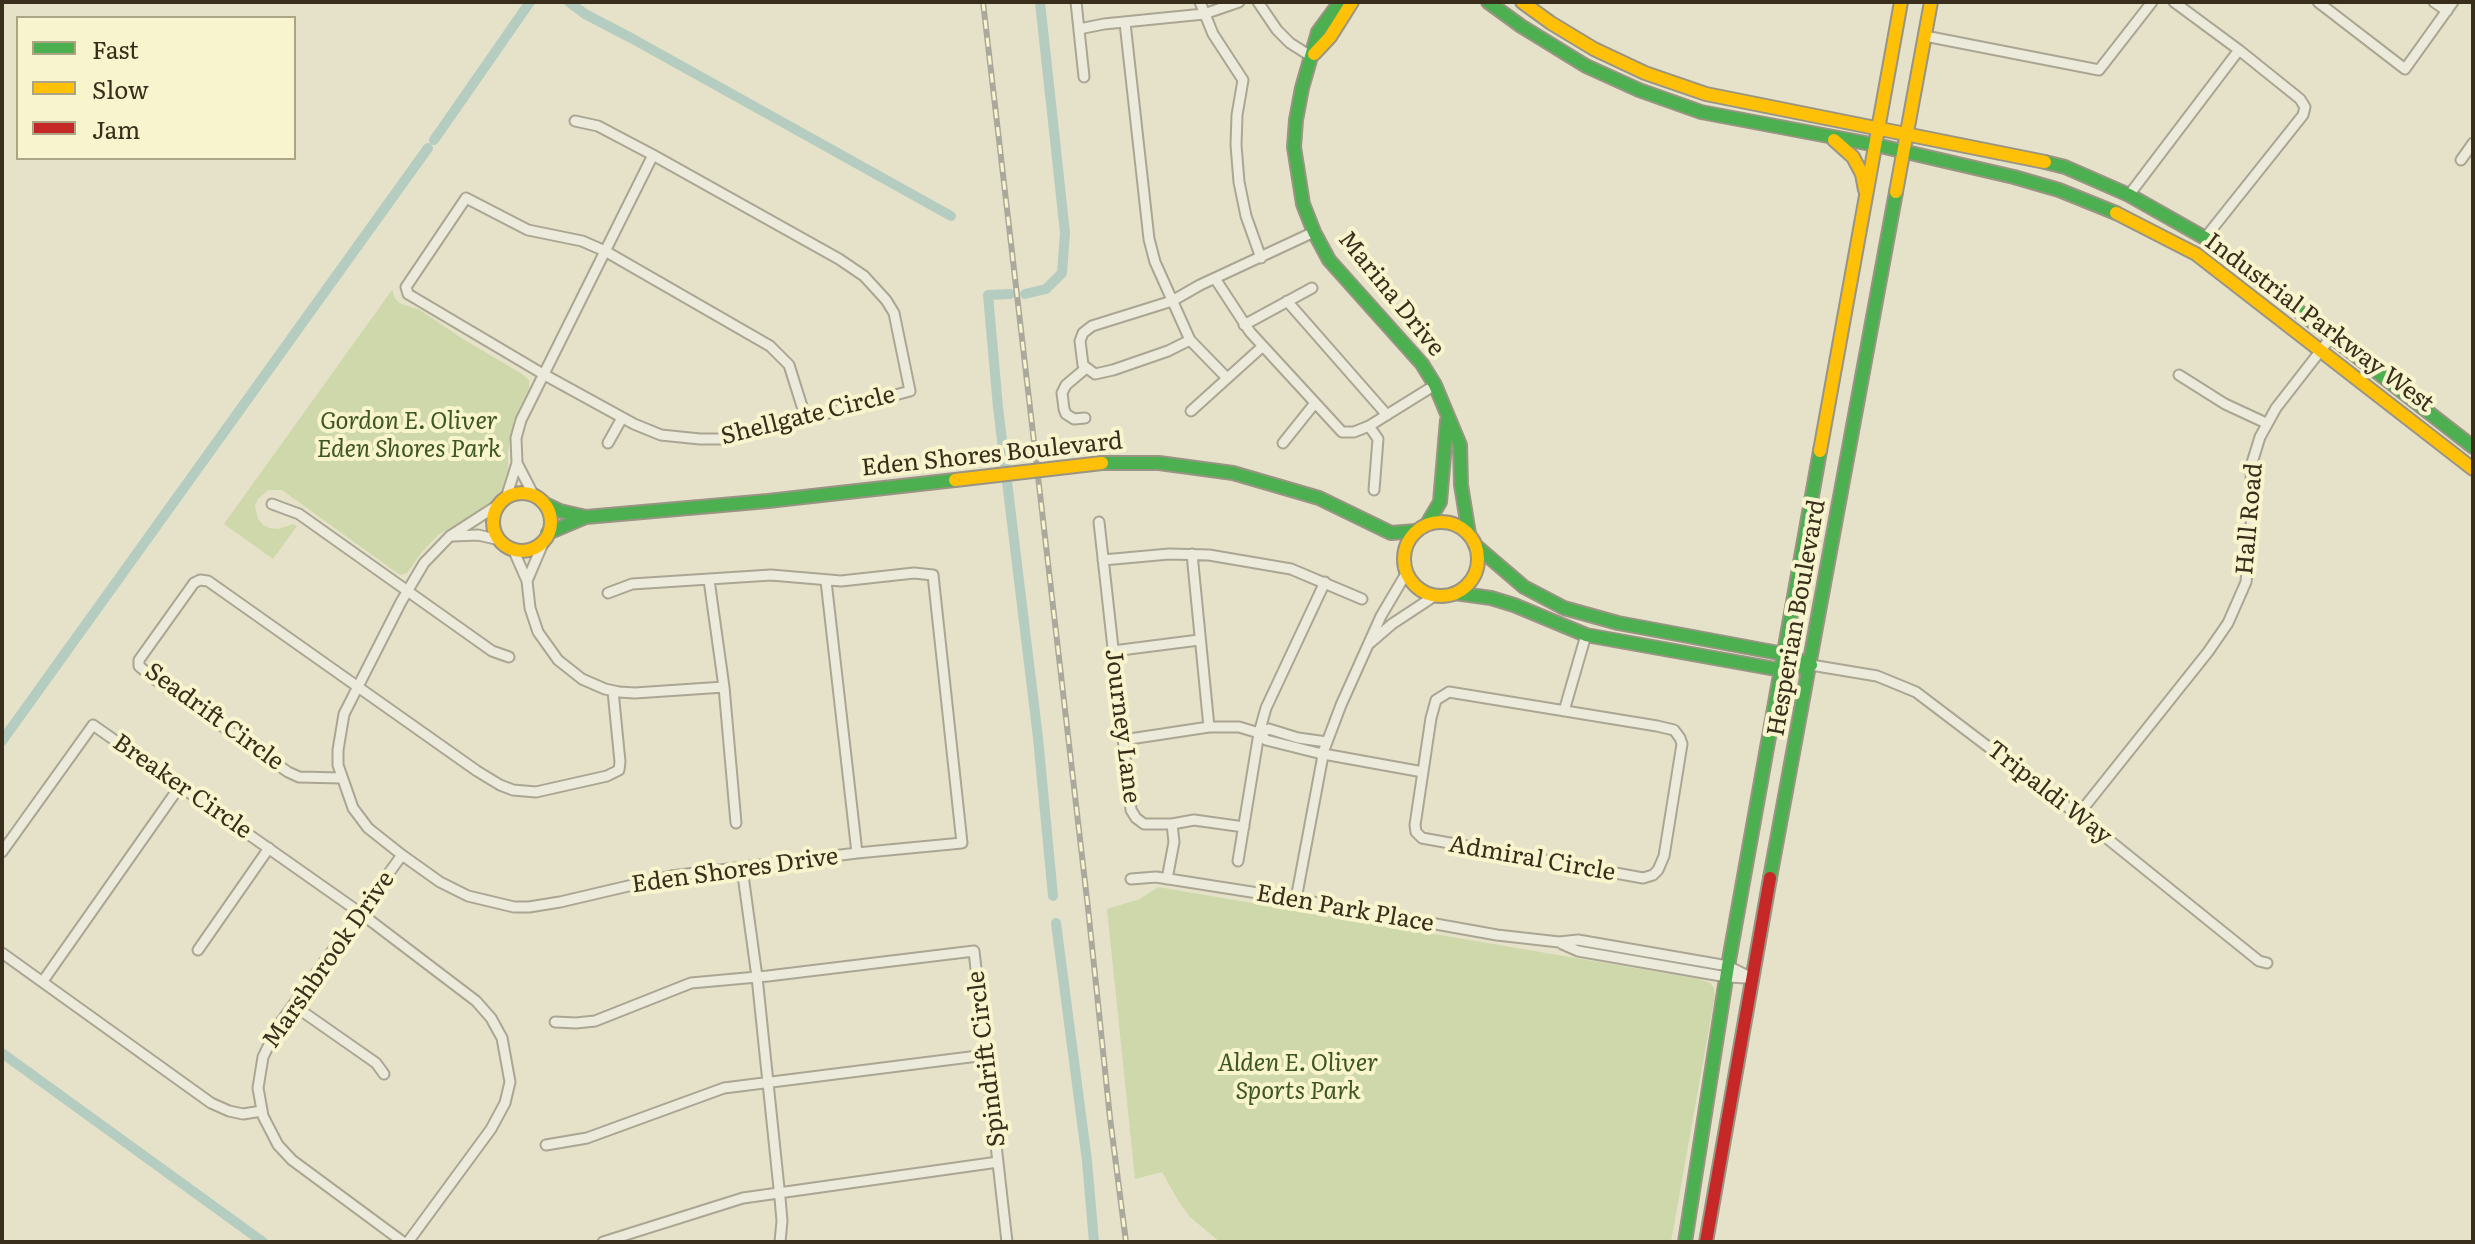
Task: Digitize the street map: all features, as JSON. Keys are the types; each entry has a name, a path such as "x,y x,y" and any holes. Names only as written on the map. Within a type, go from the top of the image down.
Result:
{"main road":[{"name":"Marina Drive","path":"1340,2 1318,32 1296,120 1294,147 1303,204 1329,260 1422,364 1435,385 1460,445 1461,485 1472,540"},
{"name":"Marina Drive","path":"1312,57 1330,37 1352,2"},
{"name":"Industrial Parkway West","path":"1488,2 1586,66 1639,90 1701,112 1876,145 2014,177 2059,190 2122,215 2196,254 2473,469"},
{"name":"Industrial Parkway West","path":"1522,2 1594,49 1645,73 1706,94 1907,132 2065,167 2129,195 2205,238 2473,447"},
{"name":"Hesperian Boulevard","path":"1685,1242 1728,972 1901,2"},
{"name":"Hesperian Boulevard","path":"1706,1242 1931,2"},
{"path":"1828,136 1853,157 1862,174 1866,195"},
{"name":"Marina Drive","path":"1422,528 1440,502 1447,417"},
{"name":"Eden Shores Boulevard","path":"545,504 586,517 768,501 1102,463 1159,463 1233,473 1319,498 1391,533"},
{"path":"525,493 534,496 545,504 551,518 546,537 530,549 513,549 500,540 494,523 502,502 525,493"},
{"name":"Eden Shores Boulevard","path":"546,537 586,517"},
{"path":"1449,523 1460,527 1506,573 1542,598 1590,617 1784,654 1811,665 1781,670 1586,635 1491,598 1455,593 1436,595 1418,588 1391,533 1449,523"},
{"path":"1405,566 1406,547 1422,528"},
{"path":"1455,593 1466,586 1476,570 1478,558 1472,540"},
{"path":"1586,635 1590,617"},
{"path":"1708,1097 1711,1118 1715,1125 1726,1129"}],"street":[{"path":"1076,2 1084,77"},
{"path":"1200,2 1213,34 1243,80 1237,115 1239,182 1246,216 1261,258"},
{"path":"1079,29 1204,14 1239,2"},
{"path":"1258,2 1277,30 1312,57"},
{"path":"1925,36 2099,70 2152,2"},
{"path":"2174,2 2239,50 2300,99 2305,107 2303,115 2205,238"},
{"path":"2318,2 2405,69 2453,2"},
{"path":"2434,2 2447,11"},
{"path":"1125,23 1149,239 1155,262 1190,340 1227,378"},
{"path":"2129,195 2239,50"},
{"path":"502,502 517,463 516,438 521,420 653,155 598,126 575,121"},
{"path":"2461,160 2473,143"},
{"name":"Shellgate Circle","path":"605,251 582,241 528,230 466,198 406,287 408,294 419,302 543,374 622,418 661,435 728,439 910,391 894,313 864,276 653,155"},
{"path":"1190,340 1168,351 1095,374 1085,369 1082,361 1080,341 1087,329 1172,301 1314,232"},
{"path":"605,251 770,346 789,365 806,419"},
{"path":"1216,280 1244,325 1342,432 1354,432 1369,426 1435,385"},
{"path":"1244,325 1312,288"},
{"path":"1287,301 1387,415"},
{"name":"Hall Road","path":"2078,815 2228,623 2246,582 2252,515 2251,466 2266,423 2332,336"},
{"path":"1191,411 1263,346"},
{"path":"1085,369 1066,385 1062,393 1066,414 1077,420 1085,418"},
{"path":"2179,375 2225,404 2266,423"},
{"path":"1283,443 1315,403"},
{"path":"608,443 622,418"},
{"path":"1369,426 1378,439 1374,490"},
{"path":"517,463 534,496"},
{"name":"Eden Shores Drive","path":"502,502 450,536 424,563 358,685 342,722 338,750 341,778 359,818 402,855 451,888 514,907 544,906 638,883 742,868 962,843 933,575 914,573 826,581 771,575 632,584 608,593"},
{"path":"272,504 299,514 492,651 509,657"},
{"name":"Journey Lane","path":"1099,522 1131,810 1144,824 1194,820 1244,827"},
{"path":"450,536 478,535 500,540"},
{"path":"527,581 546,537"},
{"path":"513,549 527,581 530,608 538,632 571,671 594,685 613,691 635,693 724,687"},
{"path":"1103,560 1192,554 1291,569 1362,599"},
{"path":"1192,554 1209,727"},
{"path":"1296,899 1323,754 1405,566"},
{"path":"709,580 724,687 736,823"},
{"name":"Seadrift Circle","path":"341,778 299,777 288,772 144,671 139,660 194,583 208,581 358,685"},
{"path":"826,581 857,853"},
{"path":"1238,861 1266,708 1325,582"},
{"path":"1368,646 1392,624 1436,595"},
{"path":"1564,711 1586,635"},
{"path":"1113,651 1199,640"},
{"name":"Tripaldi Way","path":"1811,665 1877,676 1916,692 2078,815 2259,961 2267,963"},
{"path":"358,685 488,779 513,790 536,792 607,776 619,770 613,691"},
{"name":"Admiral Circle","path":"1446,693 1662,727 1674,730 1682,748 1664,856 1660,867 1651,876 1643,878 1422,838 1416,832 1415,825 1423,772 1434,704 1446,693"},
{"name":"Breaker Circle","path":"2,852 93,725 359,912"},
{"path":"1123,740 1209,727 1239,727 1259,733 1266,740 1323,754 1423,772"},
{"path":"1259,733 1269,729 1298,738 1327,742"},
{"path":"43,981 180,786"},
{"path":"1167,879 1174,842 1172,824"},
{"path":"198,950 269,848"},
{"name":"Marshbrook Drive","path":"402,855 278,1026 263,1057 258,1088 262,1111 272,1134 292,1160 405,1242"},
{"path":"742,868 768,1083 782,1221 780,1242"},
{"name":"Eden Park Place","path":"1131,879 1167,879 1497,935 1559,942 1578,940 1752,978"},
{"path":"359,912 476,1001 491,1018 502,1038 508,1059 510,1082 505,1103 491,1129 405,1242"},
{"name":"Spindrift Circle","path":"757,977 974,951 1007,1242"},
{"path":"2,953 211,1103 243,1114 262,1111"},
{"path":"555,1022 595,1021 691,983 757,977"},
{"path":"293,1005 376,1063 384,1074"},
{"path":"546,1145 587,1138 724,1088 986,1055"},
{"path":"603,1242 743,1198 998,1162"}],"green space":[{"name":"Gordon E. Oliver Eden Shores Park","path":"392,290 399,303 420,310 529,380 529,388 514,420 502,489 490,506 439,534 407,573 400,575 282,490 268,490 255,506 258,519 270,528 297,526 273,559 224,524"},
{"name":"Alden E. Oliver Sports Park","path":"1158,887 1710,983 1715,995 1671,1242 1220,1242 1190,1217 1162,1172 1135,1179 1107,909 1140,899"}],"waterway":[{"path":"434,140 530,2"},
{"path":"569,2 585,14 951,216"},
{"path":"1025,294 1046,289 1062,273 1065,233 1040,2"},
{"path":"2,741 428,148"},
{"path":"1010,294 988,295 1053,896"},
{"path":"1056,923 1087,1161 1094,1242"},
{"path":"2,1053 263,1242"}],"railway":[{"path":"983,2 1126,1242"}],"traffic: fast":[{"path":"1340,2 1318,32 1296,120 1294,147 1303,204 1329,260 1422,364 1435,385 1460,445 1461,485 1469,534"},
{"path":"1488,2 1586,66 1639,90 1701,112 1876,145 2014,177 2059,190 2116,213"},
{"path":"2045,162 2065,167 2129,195 2205,238 2473,447"},
{"path":"1770,878 1896,192"},
{"path":"1427,524 1440,502 1447,420"},
{"path":"1685,1242 1728,966 1820,451"},
{"path":"1102,463 1159,463 1233,473 1319,498 1391,533 1416,531"},
{"path":"548,533 586,517 955,480"},
{"path":"545,504 586,517"},
{"path":"1475,545 1524,587 1564,608 1618,623 1784,654 1811,665"},
{"path":"1455,593 1514,605 1586,635 1781,670 1811,665"}],"traffic: slow":[{"path":"1314,54 1330,37 1352,2"},
{"path":"1522,2 1594,49 1645,73 1706,94 2045,162"},
{"path":"1820,451 1901,2"},
{"path":"1896,192 1931,2"},
{"path":"1834,140 1853,157 1862,174 1865,190"},
{"path":"2116,213 2196,254 2473,469"},
{"path":"955,480 1102,463"},
{"path":"522,493 542,502 551,522 542,542 522,551 502,542 493,522 502,502 522,493"},
{"path":"1441,522 1462,528 1472,538 1478,559 1472,580 1462,590 1441,596 1420,590 1410,580 1404,559 1410,538 1420,528 1441,522"}],"traffic: jam":[{"path":"1706,1242 1770,878"}]}
